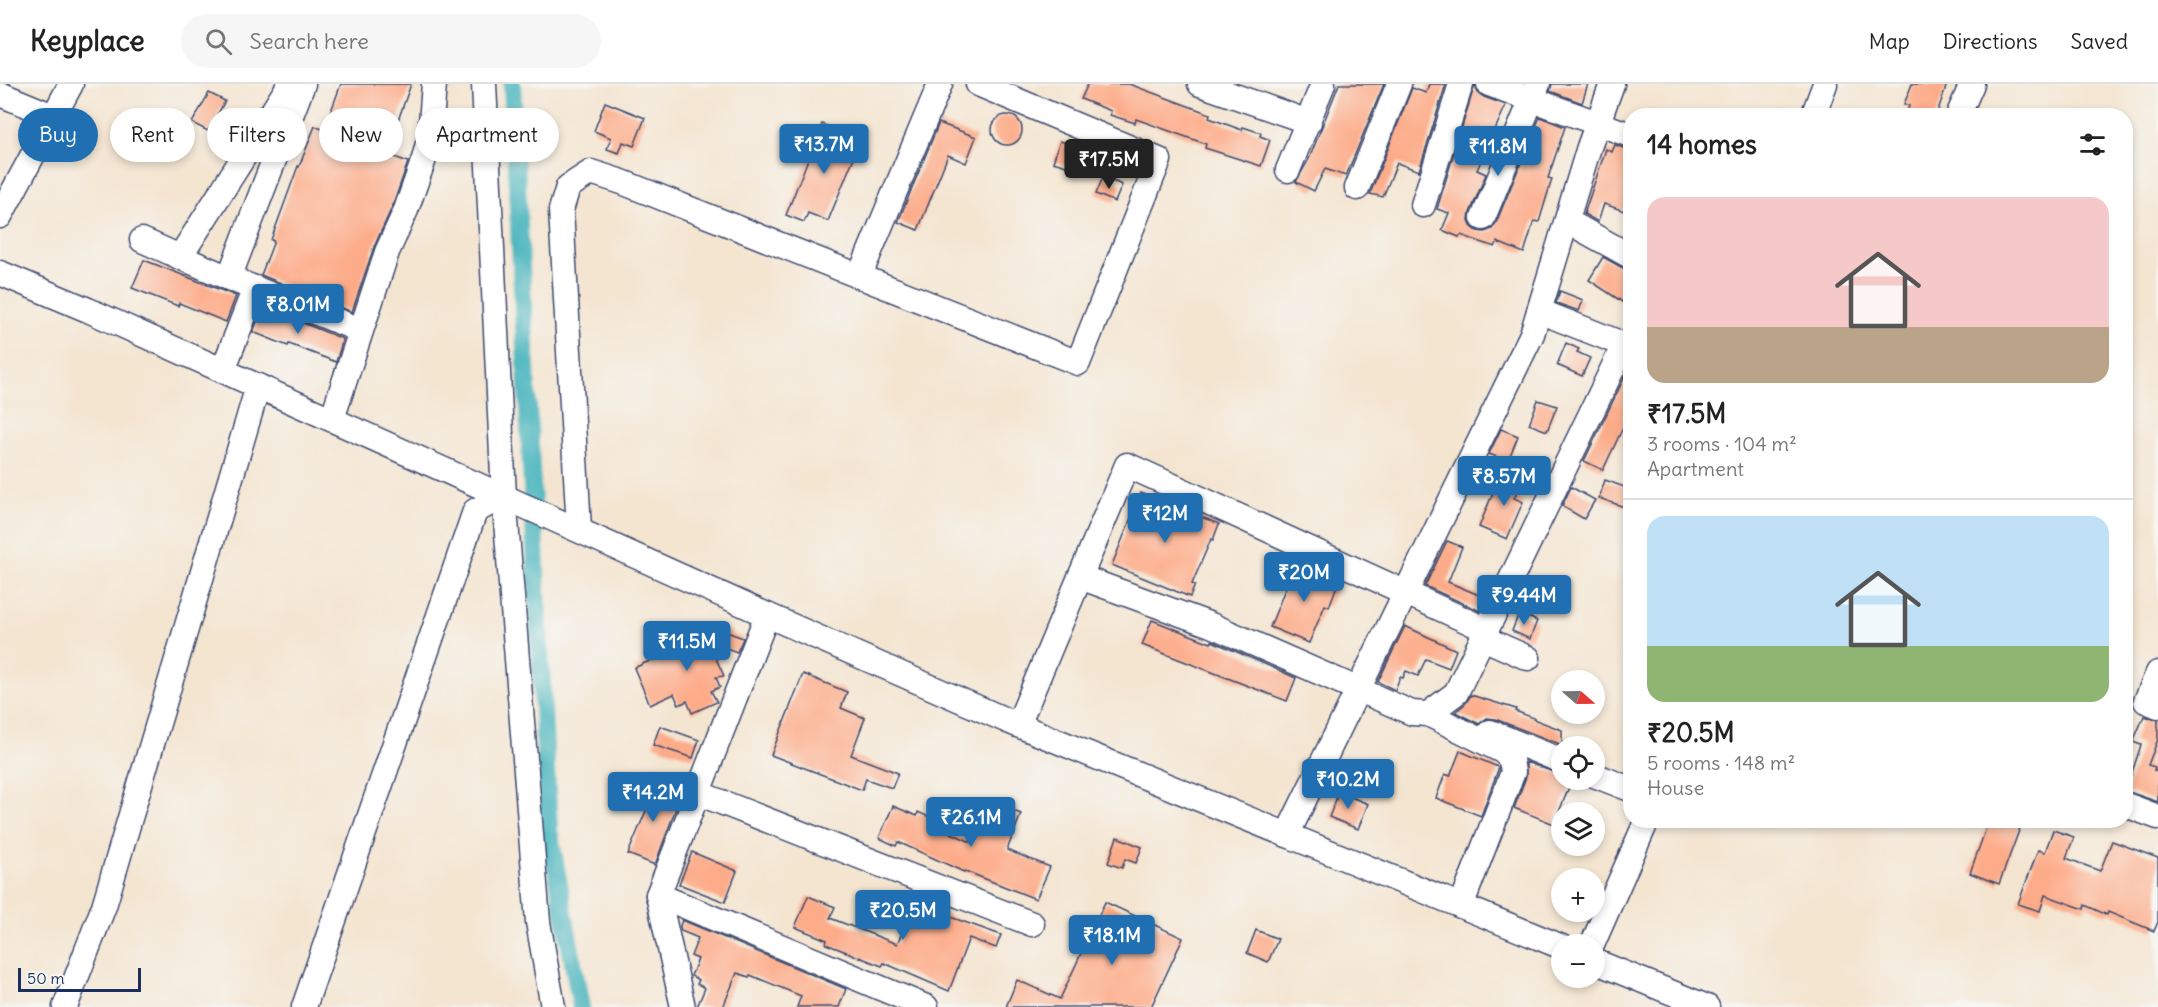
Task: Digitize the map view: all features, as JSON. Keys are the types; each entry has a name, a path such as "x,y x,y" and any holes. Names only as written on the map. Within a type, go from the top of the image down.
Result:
{"street":[{"path":"58,108 71,84"},
{"path":"180,257 290,84"},
{"path":"229,278 303,84"},
{"path":"332,419 387,252 406,210 424,159 430,136 434,84"},
{"path":"484,84 507,497 538,922 554,1007"},
{"path":"860,275 940,84"},
{"path":"579,529 561,210 568,187 591,172 860,275 1078,363 1159,160 978,84"},
{"path":"1200,84 1308,122"},
{"path":"1288,170 1323,84"},
{"path":"1357,188 1399,84"},
{"path":"1423,205 1461,84"},
{"path":"1489,84 1535,92 1597,124 1623,133"},
{"path":"1287,835 1532,334 1597,124 1612,84"},
{"path":"1820,108 1825,84"},
{"path":"1962,108 1972,84"},
{"path":"1483,218 1518,128 1535,92"},
{"path":"0,94 34,108"},
{"path":"0,216 29,162"},
{"path":"1567,221 1623,246"},
{"path":"142,240 229,278 360,330"},
{"path":"0,273 223,370 767,615 1018,724 1551,943"},
{"path":"223,370 255,288"},
{"path":"1539,311 1623,344"},
{"path":"1431,712 1456,693 1623,354"},
{"path":"65,1007 104,906 258,386"},
{"path":"1018,724 1127,465 1405,593 1528,658"},
{"path":"304,1007 475,511 507,497"},
{"path":"1080,577 1211,625 1412,713 1431,712 1551,757"},
{"path":"683,1007 658,895 767,615"},
{"path":"2158,673 2146,701 2158,706"},
{"path":"1431,712 1504,752 1511,760 1514,772 1461,906"},
{"path":"1605,779 1623,786"},
{"path":"698,793 1032,924"},
{"path":"2133,808 2158,818"},
{"path":"1597,934 1643,828"},
{"path":"658,895 926,1007"},
{"path":"1605,965 1707,1007"}],"building":[{"path":"341,84 411,84 402,108 332,108"},
{"path":"1088,84 1129,84 1210,114 1209,118 1242,130 1243,127 1261,133 1260,136 1270,140 1261,166 1205,148 1206,144 1136,119 1135,123 1110,115 1111,111 1081,99"},
{"path":"1339,84 1384,84 1346,176 1325,169 1314,191 1296,182 1309,159"},
{"path":"1429,84 1446,84 1419,171 1397,163 1383,197 1370,194 1412,88 1426,93"},
{"path":"1475,84 1478,93 1506,105 1477,170 1486,174 1470,213 1471,226 1477,231 1485,232 1492,229 1496,223 1540,117 1565,127 1548,178 1552,179 1539,222 1534,221 1524,253 1497,242 1495,247 1442,230 1449,213 1437,209"},
{"path":"1552,84 1588,84 1582,103 1550,91"},
{"path":"1912,84 1947,84 1939,108 1908,108 1909,106 1904,104"},
{"path":"209,93 225,101 221,108 207,108 207,130 195,124 195,118"},
{"path":"605,102 645,118 634,146 623,142 619,153 607,149 611,138 594,131"},
{"path":"1007,115 1018,119 1022,130 1018,141 1007,145 996,141 992,130 996,119"},
{"path":"939,123 976,137 966,163 948,155 918,230 898,222"},
{"path":"822,124 861,140 828,221 808,213 804,222 786,215"},
{"path":"315,126 319,128 319,162 403,162 403,160 408,162 393,205 374,247 352,312 261,275 298,166 301,162 307,162 307,146"},
{"path":"1060,141 1080,147 1073,168 1053,162"},
{"path":"1615,145 1623,148 1623,211 1604,204 1598,222 1584,214 1606,149 1612,152"},
{"path":"1103,177 1122,185 1115,202 1096,194"},
{"path":"1603,257 1623,268 1623,302 1589,280"},
{"path":"144,260 236,296 226,322 179,303 178,306 132,288"},
{"path":"1560,291 1583,300 1579,311 1556,303"},
{"path":"263,307 343,339 336,362 253,332"},
{"path":"1566,343 1579,349 1577,352 1590,358 1582,376 1557,365"},
{"path":"1623,380 1623,428 1603,470 1584,461"},
{"path":"1538,400 1557,406 1547,431 1529,424"},
{"path":"1501,429 1518,436 1508,461 1489,454"},
{"path":"1517,465 1528,470 1514,498 1523,502 1507,539 1479,527 1494,490 1503,494"},
{"path":"1605,480 1623,486 1623,507 1599,498"},
{"path":"1571,487 1595,500 1584,519 1562,506"},
{"path":"1141,493 1219,524 1192,584 1195,585 1190,597 1112,565"},
{"path":"1447,541 1462,547 1448,582 1486,598 1480,611 1425,586"},
{"path":"1295,564 1339,580 1329,607 1325,605 1309,643 1270,627"},
{"path":"1519,613 1537,621 1530,639 1512,631"},
{"path":"1152,620 1211,643 1212,641 1296,678 1287,701 1142,645"},
{"path":"1405,626 1456,650 1449,668 1426,659 1418,676 1406,671 1403,678 1400,677 1395,690 1378,682"},
{"path":"716,628 743,638 737,652 708,641 724,676 716,677 720,687 711,691 717,702 692,713 687,701 679,705 674,694 650,705 634,668 714,632"},
{"path":"803,674 847,692 841,708 865,718 851,755 898,773 892,788 866,779 862,790 771,755"},
{"path":"1471,695 1516,709 1515,711 1562,730 1562,736 1551,736 1551,741 1495,719 1487,718 1479,724 1455,712"},
{"path":"2144,716 2158,720 2158,739 2148,765 2155,767 2154,770 2158,772 2158,802 2133,793 2133,770 2141,745 2133,742"},
{"path":"660,726 699,740 693,758 653,745"},
{"path":"1460,751 1498,767 1481,816 1436,798 1445,774 1450,776"},
{"path":"1526,762 1551,771 1551,790 1568,790 1563,802 1551,802 1551,823 1514,808 1526,777"},
{"path":"641,784 680,797 655,865 628,854 648,806 635,802"},
{"path":"1339,792 1368,804 1358,829 1329,817"},
{"path":"990,801 1021,814 1007,850 1050,867 1036,899 964,872 898,842 896,846 879,838 893,806 917,816 918,812 936,820 933,825 973,843"},
{"path":"1986,828 2020,828 1999,884 1970,873"},
{"path":"2053,830 2074,837 2066,858 2100,871 2112,841 2158,858 2158,922 2154,931 2108,912 2107,915 2085,905 2084,909 2045,895 2040,911 2018,904 2038,850 2045,852"},
{"path":"1117,837 1142,847 1136,863 1125,859 1122,868 1108,863"},
{"path":"692,852 737,871 725,902 679,884"},
{"path":"808,896 835,907 830,918 897,944 902,933 904,934 916,901 929,906 932,901 945,906 942,914 1001,935 996,948 969,938 949,991 884,963 882,966 826,944 827,940 795,927"},
{"path":"1105,902 1183,938 1151,1007 1006,1007 1017,980 1060,999"},
{"path":"682,920 846,989 839,1007 797,1007 801,996 750,975 749,977 737,973 723,1007 697,1007 705,988 697,984 699,980 691,976 698,959 691,956 698,938 681,931"},
{"path":"1256,930 1278,939 1268,962 1247,953"}],"waterway":[{"path":"512,84 549,829 581,1007"}]}
